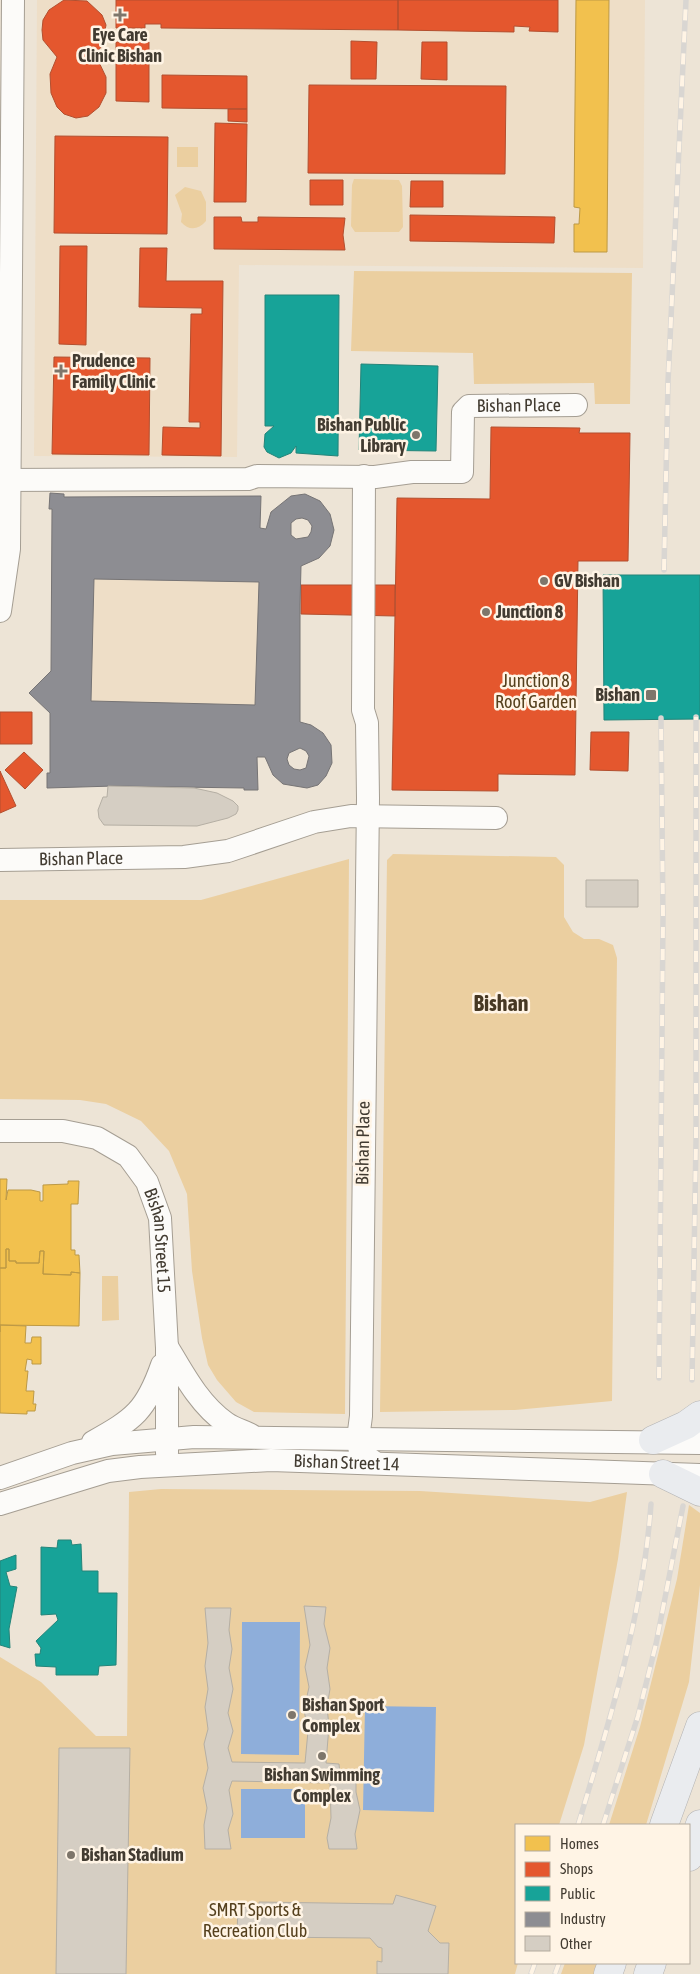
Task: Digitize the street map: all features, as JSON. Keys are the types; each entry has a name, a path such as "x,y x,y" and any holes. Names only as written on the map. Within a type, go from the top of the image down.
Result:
{"main road":[{"path":"653,1440 700,1415"},
{"path":"663,1474 700,1492"},
{"path":"664,1824 700,1726"},
{"path":"690,1853 700,1824"}],"street":[{"path":"0,611 9,549 5,474 13,0"},
{"name":"Bishan Place","path":"5,474 370,476 412,472 462,472 463,412 469,406 576,405"},
{"name":"Bishan Place","path":"358,1439 361,1416 368,816 367,723 363,710 370,476"},
{"name":"Bishan Place","path":"0,860 184,856 228,851 314,822 351,816 496,818"},
{"name":"Bishan Street 15","path":"0,1131 63,1131 97,1138 128,1156 147,1182 160,1218 167,1348 166,1467"},
{"path":"167,1348 185,1378 204,1403 226,1424 257,1438"},
{"path":"72,1453 115,1430 136,1414 153,1390 167,1348"},
{"name":"Bishan Street 14","path":"0,1478 72,1453 112,1444 167,1439 653,1440 700,1443"},
{"path":"358,1439 360,1452 374,1462"},
{"name":"Bishan Street 14","path":"0,1504 108,1471 140,1467 271,1460 374,1462 700,1475"}],"shaded area":[{"path":"37,0 645,0 643,268 239,265 237,457 34,456"},
{"path":"79,530 264,562 263,712 78,714"}],"green space":[{"path":"177,147 198,147 198,167 177,167"},
{"path":"354,179 399,180 402,186 403,227 399,232 355,232 351,226 352,185"},
{"path":"185,187 201,191 206,202 206,221 197,228 187,227 181,222 182,214 175,195"},
{"path":"354,271 632,273 630,404 595,404 594,383 474,384 473,353 351,351"},
{"path":"393,854 556,857 564,865 564,917 573,932 584,939 599,939 613,945 617,958 612,1401 515,1410 380,1412 387,860"},
{"path":"349,859 345,1414 254,1412 236,1402 217,1380 208,1365 192,1271 187,1194 169,1151 141,1121 106,1104 80,1100 0,1099 0,900 201,900"},
{"path":"102,1276 118,1276 119,1320 102,1321"},
{"name":"SMRT Sports & Recreation Club","path":"161,1489 420,1491 590,1502 627,1492 618,1559 584,1745 559,1824 515,1824 515,1964 518,1964 515,1974 0,1974 0,1657 41,1682 96,1736 127,1736 129,1492"},
{"path":"689,1505 700,1513 700,1585 689,1682 646,1824 609,1824 640,1727 677,1579"},
{"path":"565,1964 599,1964 595,1974 561,1974"}],"water":[{"path":"242,1622 300,1622 299,1755 241,1754"},
{"path":"365,1706 436,1707 434,1812 363,1810"},
{"path":"241,1789 305,1789 305,1838 241,1838"}],"building: Homes":[{"path":"576,0 609,0 607,252 574,252 574,224 579,224 580,208 574,207"},
{"path":"0,1179 7,1179 6,1200 8,1190 31,1190 40,1192 40,1201 43,1201 43,1185 68,1184 68,1181 79,1181 78,1204 71,1204 71,1250 75,1250 75,1255 79,1255 80,1273 71,1272 71,1275 43,1274 44,1251 40,1251 39,1263 16,1263 16,1261 9,1261 9,1249 6,1249 6,1268 0,1268"},
{"path":"6,1249 9,1249 9,1261 16,1261 16,1263 39,1263 40,1251 44,1251 43,1274 71,1275 71,1272 80,1273 79,1326 0,1325 0,1268 6,1268"},
{"path":"0,1325 26,1326 25,1343 31,1343 32,1337 41,1337 41,1364 32,1364 32,1360 27,1359 25,1371 28,1371 26,1391 34,1391 33,1404 36,1404 35,1411 27,1411 27,1414 0,1413"}],"building: Shops":[{"path":"64,0 87,1 102,15 106,25 102,46 95,54 106,77 106,93 99,107 88,116 76,118 64,114 57,107 51,93 50,74 57,57 43,40 43,20 49,10"},
{"path":"116,0 398,0 398,30 161,28 161,24 145,24 145,28 116,28"},
{"path":"398,0 558,0 558,32 529,31 530,27 514,26 514,32 398,30"},
{"path":"351,41 377,42 376,79 351,79"},
{"path":"116,42 149,42 149,102 116,101"},
{"path":"422,42 447,42 447,80 421,79"},
{"path":"162,75 247,76 247,109 162,108"},
{"path":"309,85 506,86 505,174 308,173"},
{"path":"228,109 247,109 247,122 228,121"},
{"path":"215,123 247,124 246,202 214,202"},
{"path":"55,136 168,137 167,234 54,233"},
{"path":"310,180 343,180 343,205 310,205"},
{"path":"411,181 443,181 443,207 410,207"},
{"path":"410,215 555,217 554,243 410,241"},
{"path":"214,217 241,217 242,222 258,222 258,217 345,218 343,235 345,250 214,249"},
{"path":"60,246 87,246 86,345 59,344"},
{"path":"140,248 167,248 166,281 223,281 221,456 162,455 163,427 200,428 200,422 189,422 191,314 202,314 202,308 139,307"},
{"path":"54,357 150,358 149,455 52,454"},
{"name":"Junction 8","path":"491,427 580,428 579,433 630,433 628,561 578,561 575,775 498,774 498,791 392,790 397,498 490,499"},
{"path":"301,585 395,585 395,616 301,614"},
{"path":"0,712 32,712 32,744 0,744"},
{"path":"591,732 629,732 628,771 590,770"},
{"path":"24,752 43,770 25,789 5,770"},
{"path":"0,771 16,806 0,813"}],"building: Public":[{"path":"265,295 339,295 338,456 296,453 296,446 291,453 279,458 267,452 264,447 265,434 274,426 265,426"},
{"path":"361,364 438,366 436,451 359,450"},
{"path":"603,575 700,575 700,719 604,720"},
{"path":"58,1540 71,1540 72,1545 81,1544 82,1571 98,1571 98,1593 117,1593 116,1665 99,1666 98,1675 56,1675 56,1667 36,1666 35,1654 40,1654 41,1648 36,1641 58,1620 56,1614 41,1615 41,1547 57,1548"},
{"path":"16,1555 16,1569 6,1572 10,1586 17,1587 9,1629 10,1648 0,1645 0,1561"}],"building: Industry":[{"path":"50,493 64,494 64,497 261,496 260,528 266,529 271,512 291,496 305,494 320,501 330,514 334,530 330,546 319,558 301,566 300,605 300,722 311,725 323,733 331,745 332,763 326,776 318,785 307,788 283,784 273,775 265,757 257,757 258,790 244,790 244,788 114,786 47,788 47,773 50,773 50,713 29,693 51,671 52,509 49,509","holes":["296,519 308,520 312,526 311,532 308,537 296,539 291,535 291,523","94,579 259,582 255,705 91,701","300,748 306,751 309,756 306,768 294,769 289,765 287,759 289,753"]}],"building: Other":[{"path":"108,786 194,788 217,793 233,801 238,806 238,810 236,814 228,818 197,826 104,825 99,818 98,810 103,797 107,797"},
{"path":"586,880 638,880 638,907 586,907"},
{"name":"Bishan Swimming Complex","path":"304,1606 326,1607 324,1624 330,1648 327,1668 330,1689 327,1707 329,1726 326,1763 339,1764 340,1774 356,1776 356,1792 360,1810 355,1834 357,1849 329,1849 327,1838 331,1818 330,1783 232,1781 229,1790 233,1814 228,1830 231,1849 205,1849 204,1825 207,1808 203,1788 208,1768 204,1744 208,1729 205,1707 208,1689 205,1666 208,1643 205,1608 231,1608 229,1630 232,1649 229,1668 233,1689 228,1713 233,1731 228,1748 232,1762 305,1763 308,1731 304,1710 309,1687 305,1667 310,1645"},
{"path":"59,1748 130,1748 126,1974 56,1974"},
{"path":"396,1895 436,1906 428,1931 440,1943 449,1943 448,1974 377,1974 377,1961 382,1962 382,1948 378,1947 370,1938 259,1937 259,1933 237,1933 238,1907 259,1907 259,1902 393,1904"}],"railway":[{"path":"664,570 668,382 686,0"},
{"path":"692,1380 696,1141 696,717"},
{"path":"659,1378 663,918 661,718"},
{"path":"578,1824 624,1666 641,1586 651,1504"},
{"path":"603,1824 638,1716 656,1644 683,1506"},
{"path":"531,1974 535,1964"},
{"path":"555,1974 559,1964"}],"place":[{"name":"Eye Care Clinic Bishan","path":"120,15"},
{"name":"Prudence Family Clinic","path":"61,371"},
{"name":"Bishan Public Library","path":"416,435"},
{"name":"GV Bishan","path":"544,581"},
{"name":"Junction 8","path":"486,612"},
{"name":"Bishan","path":"651,695"},
{"name":"Bishan Sport Complex","path":"292,1715"},
{"name":"Bishan Swimming Complex","path":"322,1756"},
{"name":"Bishan Stadium","path":"71,1855"}],"district":[{"name":"Bishan","path":"501,1003"}],"park label":[{"name":"Junction 8 Roof Garden","path":"536,691"}]}
